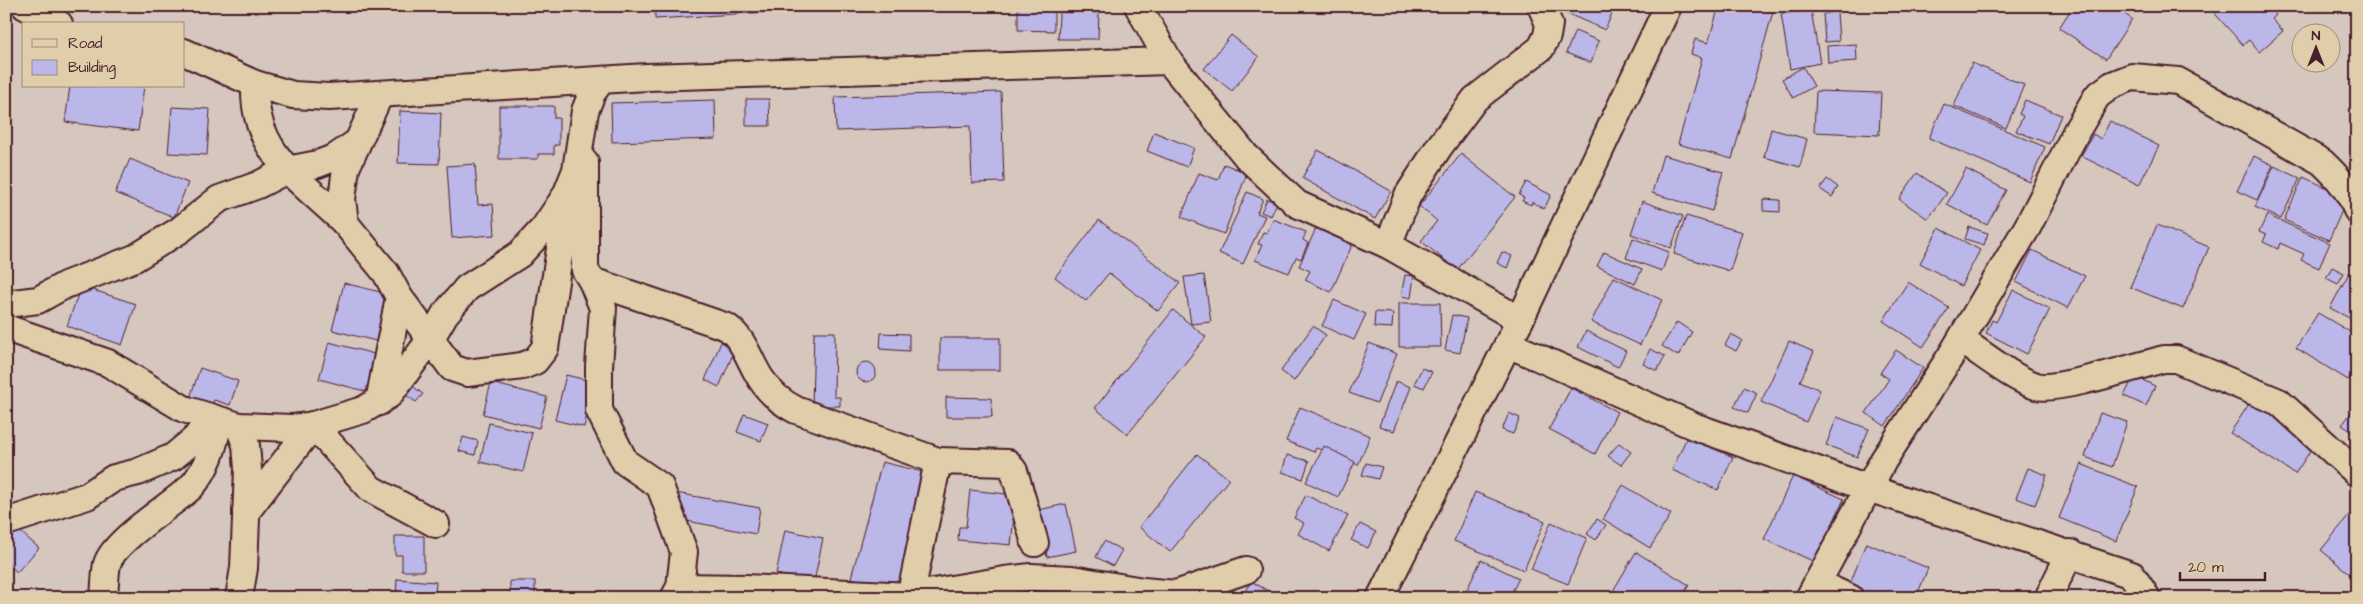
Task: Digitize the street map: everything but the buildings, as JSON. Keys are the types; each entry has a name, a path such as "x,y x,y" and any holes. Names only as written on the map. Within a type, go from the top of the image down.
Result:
{"street":[{"path":"25,6 54,22"},
{"path":"1138,6 1169,60 1248,157 1296,204 1388,245 1520,320"},
{"path":"1388,245 1408,195 1439,147 1475,99 1540,48 1547,36 1549,24 1541,6"},
{"path":"1380,598 1520,320 1668,6"},
{"path":"185,52 255,84 293,95 329,97 538,83 767,72 1169,60"},
{"path":"1850,598 1813,591 1868,488 1961,340 2028,226 2077,130 2097,96 2112,85 2132,76 2178,81 2322,162 2339,178 2350,193 2357,210"},
{"path":"6,328 108,363 184,409 223,422 292,428 313,425 363,410 389,396 401,382 446,314 467,288 520,254 544,228 566,195 576,170 585,111 592,93 601,81"},
{"path":"255,84 254,105 261,129 281,165 345,223 386,273 399,297 452,368 467,373 522,366 535,361 544,348 564,222 566,195"},
{"path":"345,223 342,199 346,168 380,94"},
{"path":"585,111 585,270 592,281 603,308 599,366 599,410 625,462 660,486 684,552 677,592 774,589 910,597 1031,577 1072,579 1143,591 1176,594 1246,570"},
{"path":"6,304 38,300 65,285 135,258 180,230 219,199 258,185 286,170 318,164 336,157 356,143"},
{"path":"592,281 727,327 738,335 761,380 781,402 796,410 938,461 1008,463 1014,471 1035,543"},
{"path":"379,402 399,297"},
{"path":"1961,340 2022,379 2038,386 2060,386 2164,359 2176,359 2279,402 2357,473"},
{"path":"1508,344 1696,427 1868,488 2132,575 2147,598"},
{"path":"223,422 246,445 248,469 244,568 239,598"},
{"path":"6,522 87,496 114,478 138,472 172,458 196,438 223,422"},
{"path":"104,598 108,563 116,548 191,486 206,467 223,422"},
{"path":"246,512 313,425"},
{"path":"313,425 371,489 436,524"},
{"path":"910,597 938,461"},
{"path":"2048,598 2070,553"}]}
